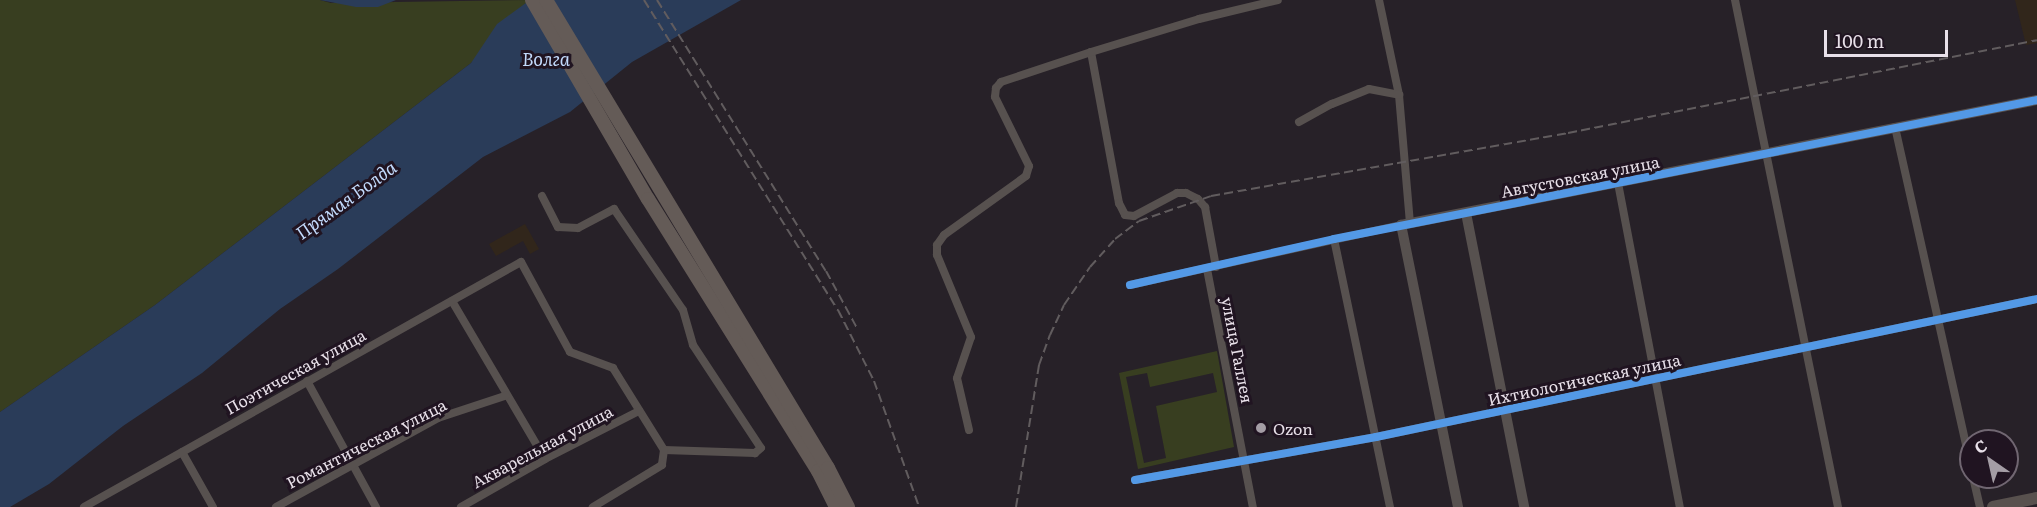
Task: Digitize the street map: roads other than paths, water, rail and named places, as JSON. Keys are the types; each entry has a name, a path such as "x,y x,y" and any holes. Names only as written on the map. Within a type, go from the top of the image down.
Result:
{"highway":[{"path":"532,0 828,468 848,507"},
{"path":"546,0 654,195 818,471 836,507"}],"main road":[{"path":"1993,507 2037,498"}],"street":[{"path":"969,430 957,378 971,337 937,255 937,245 944,235 1026,177 1029,166 995,97 996,88 1001,82 1091,52 1199,19 1278,0"},
{"path":"1379,0 1399,95 1406,224 1458,507"},
{"path":"1735,0 1838,507"},
{"name":"улица Галлея","path":"1091,52 1119,203 1125,215 1134,216 1177,194 1186,193 1198,198 1205,207 1211,268 1253,507"},
{"path":"1299,122 1332,104 1369,89 1399,95"},
{"name":"Августовская улица","path":"1130,285 1406,224 1618,183 1766,151 2037,100"},
{"path":"1895,127 1962,429"},
{"path":"1618,183 1680,507"},
{"path":"542,196 558,226 578,228 614,209 683,310 693,345 761,448 755,453 664,450"},
{"path":"1466,213 1524,507"},
{"path":"1334,239 1390,507"},
{"name":"Поэтическая улица","path":"84,507 521,262 570,352 613,368 639,411"},
{"name":"Ихтиологическая улица","path":"1135,480 1376,437 2037,299"},
{"path":"452,301 545,459"},
{"path":"307,381 376,507"},
{"name":"Романтическая улица","path":"276,507 352,463 438,418 506,396"},
{"path":"593,507 662,465 664,450 639,411"},
{"name":"Акварельная улица","path":"461,507 545,459 639,411"},
{"path":"182,452 213,507"},
{"path":"1976,489 1980,507"}],"water":[{"path":"320,0 396,0 378,7 356,7"},
{"name":"Волга","path":"530,0 741,0 632,62 570,112 483,157 338,269 280,309 202,373 123,426 49,484 10,507 0,507 0,412 155,305 471,63 497,24"}],"railway":[{"path":"644,0 838,310 874,381 919,507"},
{"path":"657,0 826,271 858,330"},
{"path":"1016,507 1039,365 1050,335 1064,305 1090,267 1115,239 1139,221 1211,196 1568,133 2037,40"}],"place":[{"name":"Ozon","path":"1261,428"}],"water label":[{"name":"Прямая Болда","path":"346,200"}]}
